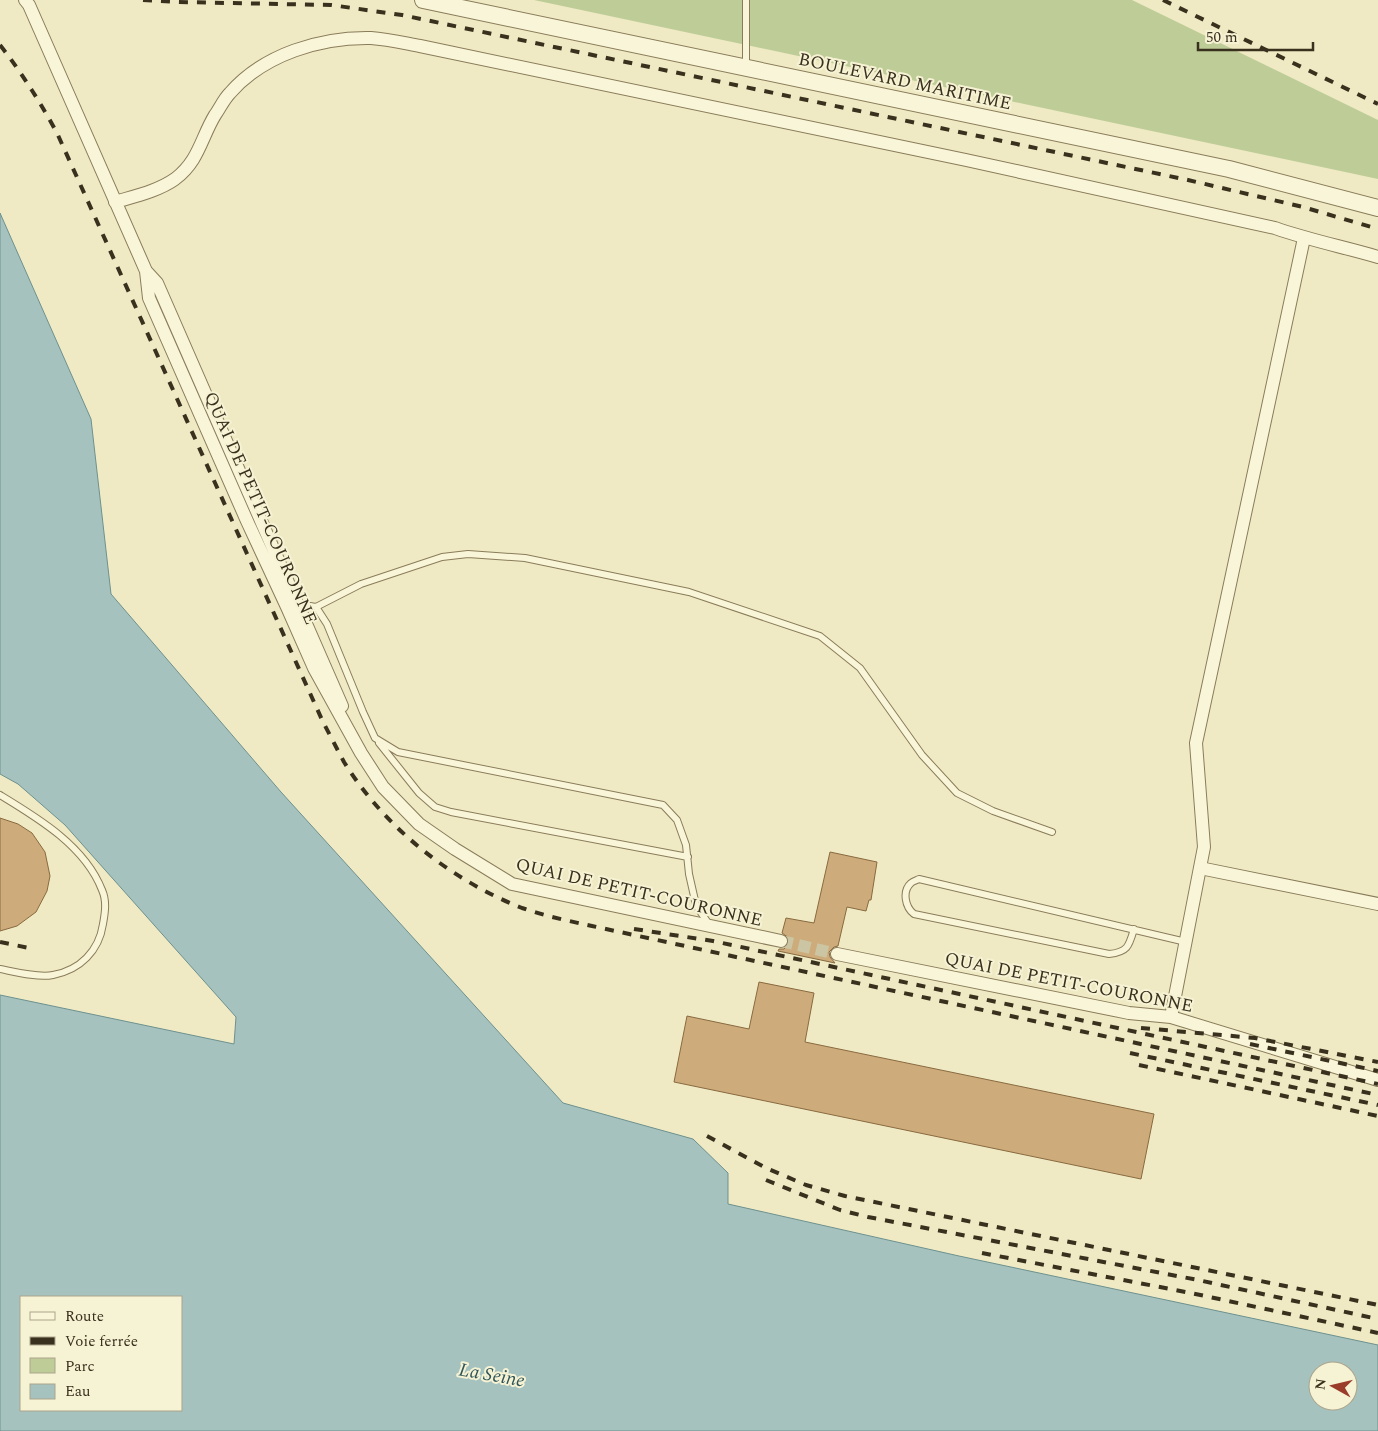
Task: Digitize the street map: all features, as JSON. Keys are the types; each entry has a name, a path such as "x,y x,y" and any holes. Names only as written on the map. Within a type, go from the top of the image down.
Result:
{"street":[{"name":"BOULEVARD MARITIME","path":"423,0 1229,169 1378,208"},
{"name":"QUAI DE PETIT-COURONNE","path":"27,2 146,271 149,298 246,521 292,605 314,668 361,753 383,787 419,824 512,884 781,941"},
{"path":"115,202 159,187 174,179 190,166 213,118 229,94 246,77 271,61 306,47 339,40 373,38 966,160 1275,228 1304,238 1378,257"},
{"path":"1171,1016 1204,847 1196,743 1304,238"},
{"path":"1200,868 1378,904"},
{"name":"QUAI DE PETIT-COURONNE","path":"837,954 1129,1013 1171,1016 1378,1080"}],"lane":[{"path":"746,0 746,68"},
{"path":"292,605 316,607 361,584 442,557 468,554 525,558 689,592 820,636 860,668 922,755 958,793 993,811 1052,832"},
{"path":"316,607 327,624 362,712 375,738 419,793 435,807 451,812 688,858"},
{"path":"375,738 398,752 663,805 677,820 686,845 689,874 696,905 712,927"},
{"path":"0,795 26,811 78,852 103,890 105,903 102,931 95,946 87,960 73,969 52,976 0,969"},
{"path":"1134,929 1127,948 1121,952 1109,954 914,914 909,910 906,894 911,883 919,879 1134,929 1186,942"}],"green space":[{"path":"534,0 1132,0 1378,120 1378,179"}],"water":[{"name":"La Seine","path":"0,213 91,419 111,594 281,792 563,1103 693,1139 728,1173 728,1204 959,1256 1378,1345 1378,1431 0,1431 0,995 234,1044 236,1017 65,825 18,784 0,774"}],"building":[{"path":"0,818 18,824 32,833 45,852 50,876 47,891 36,912 17,926 0,931"},
{"path":"830,852 877,862 871,900 869,900 866,911 847,907 838,946 829,952 830,957 835,963 778,951 779,949 784,949 789,943 789,938 782,933 786,918 814,923"},
{"path":"759,982 814,993 805,1042 1154,1114 1141,1179 674,1082 687,1016 749,1029"}],"tunnel":[{"path":"781,941 837,954"}],"railway":[{"path":"143,0 331,5 402,15 1188,180 1303,207 1378,229"},
{"path":"1163,0 1378,104"},
{"path":"0,45 16,66 57,133 323,722 344,762 379,809 400,830 445,867 470,883 496,896 522,908 548,916 1378,1095"},
{"path":"634,929 713,941 1378,1084"},
{"path":"0,942 34,949"},
{"path":"1141,1028 1255,1038 1378,1062"},
{"path":"1250,1044 1378,1071"},
{"path":"1130,1053 1378,1105"},
{"path":"1139,1065 1378,1116"},
{"path":"707,1136 766,1168 806,1185 845,1196 1378,1305"},
{"path":"766,1180 840,1210 868,1217 1198,1280 1378,1319"},
{"path":"982,1253 1191,1293 1378,1333"}]}
